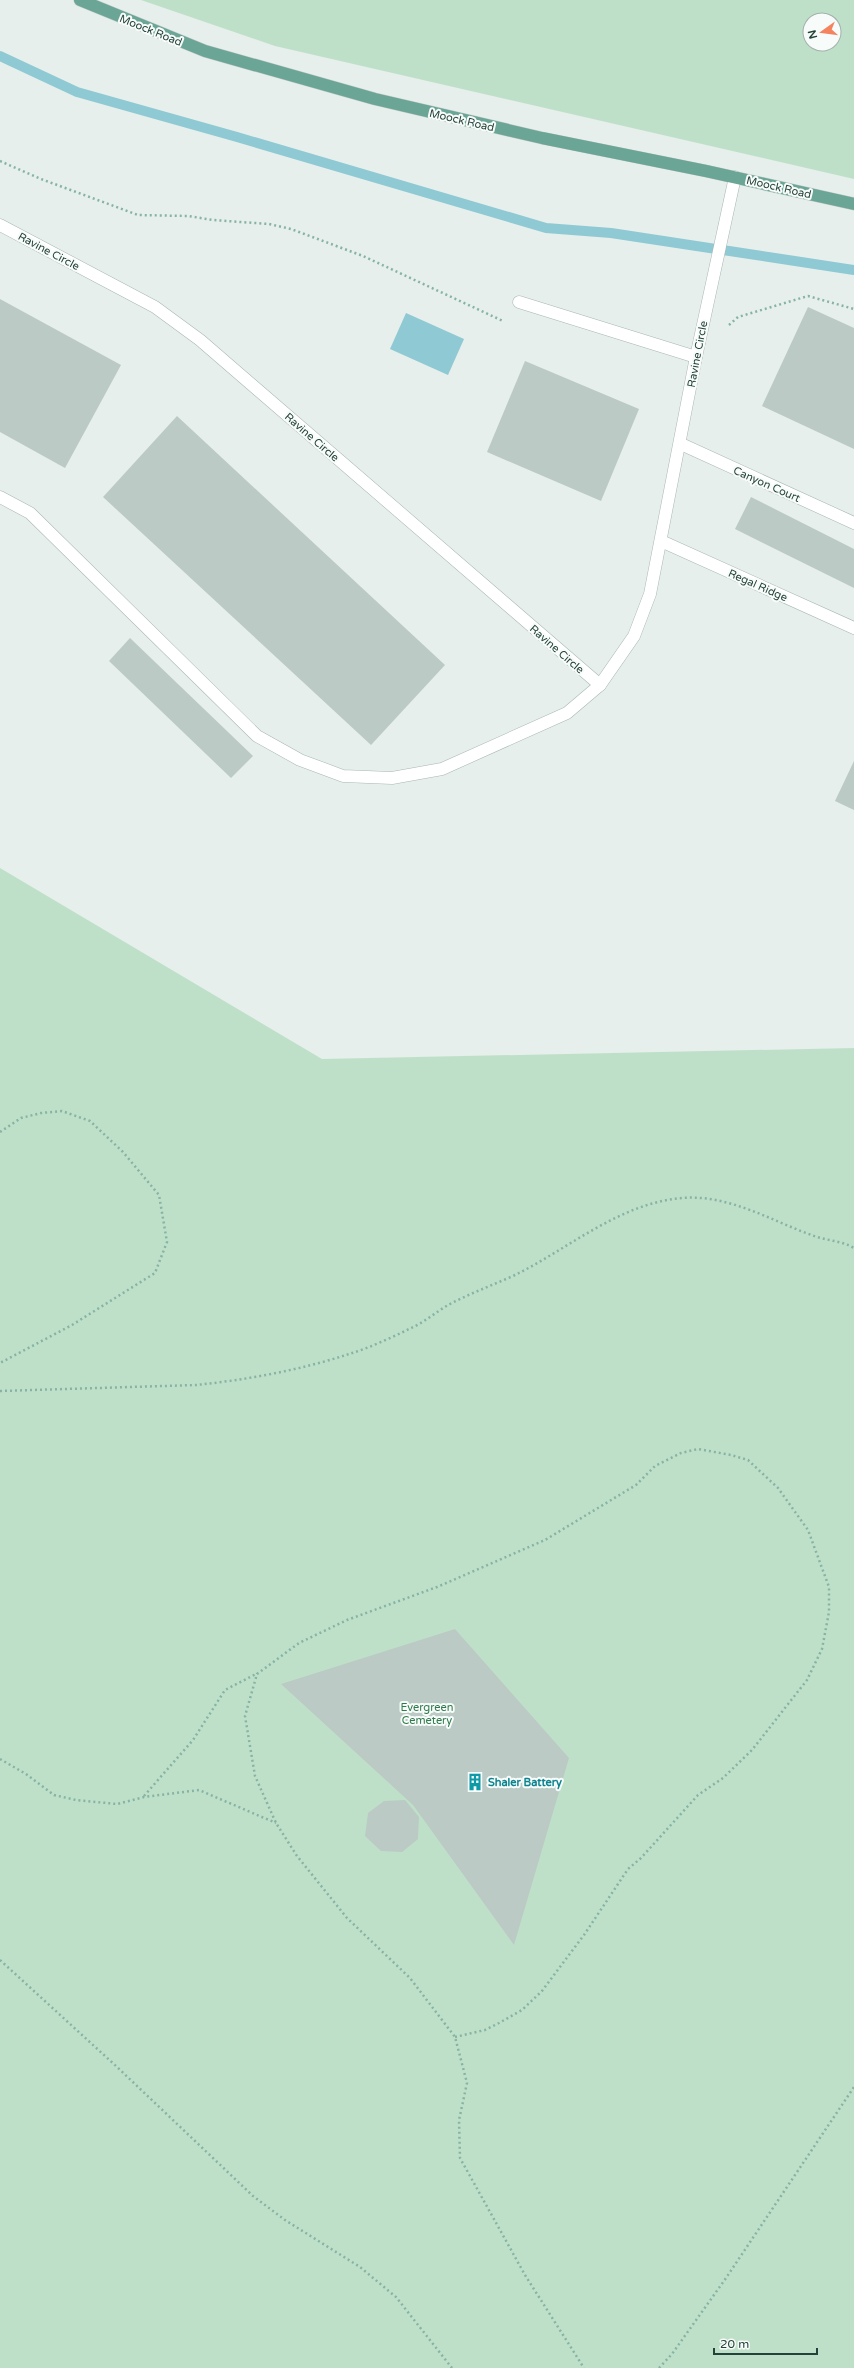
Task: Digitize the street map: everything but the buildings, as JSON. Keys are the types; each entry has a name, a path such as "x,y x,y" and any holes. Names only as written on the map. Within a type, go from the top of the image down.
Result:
{"main road":[{"name":"Moock Road","path":"80,0 205,51 375,100 542,138 735,177 854,204"}],"street":[{"name":"Ravine Circle","path":"0,497 30,513 257,736 300,760 343,776 392,778 442,769 567,713 600,685 634,636 650,594 681,444 696,357 735,177"},
{"name":"Ravine Circle","path":"0,225 155,307 200,340 600,685"},
{"path":"519,302 696,357"},
{"name":"Canyon Court","path":"681,444 854,523"},
{"name":"Regal Ridge","path":"661,541 854,628"}],"path":[{"path":"0,161 41,179 138,215 188,216 269,224 291,229 363,256 510,324 519,302"},
{"path":"727,327 738,317 808,296 854,309"},
{"path":"0,1132 21,1118 41,1113 62,1111 90,1122 123,1152 159,1195 166,1242 155,1273 72,1325 0,1363"},
{"path":"0,1391 221,1383 272,1373 349,1354 412,1328 448,1305 516,1274 610,1222 641,1208 680,1198 706,1198 735,1206 818,1237 842,1241 854,1248"},
{"path":"144,1797 193,1740 225,1690 257,1674 299,1642 340,1623 437,1587 545,1540 636,1485 655,1466 681,1453 698,1449 732,1455 748,1460 778,1488 808,1530 829,1587 829,1612 822,1649 803,1686 752,1750 723,1778 698,1795 650,1849 628,1869 584,1935 542,1991 522,2010 499,2023 485,2030 455,2037"},
{"path":"257,1674 245,1716 255,1776 276,1823 297,1856 347,1918 363,1931 410,1978 455,2037 467,2083 460,2120 460,2158 525,2275 584,2368"},
{"path":"0,1759 54,1795 76,1800 117,1804 144,1797 199,1790 276,1823"},
{"path":"0,1960 116,2066 253,2196 284,2220 360,2267 396,2297 452,2368"},
{"path":"659,2368 672,2354 726,2278 854,2087"}],"green space":[{"path":"141,0 854,0 854,179 275,46"},
{"name":"Evergreen Cemetery","path":"0,868 322,1059 854,1048 854,2368 0,2368"}],"water":[{"path":"406,313 464,339 448,375 390,349"}],"waterway":[{"path":"0,56 77,92 237,137 546,228 611,233 854,270"}],"place":[{"name":"Shaler Battery","path":"475,1782"}]}
